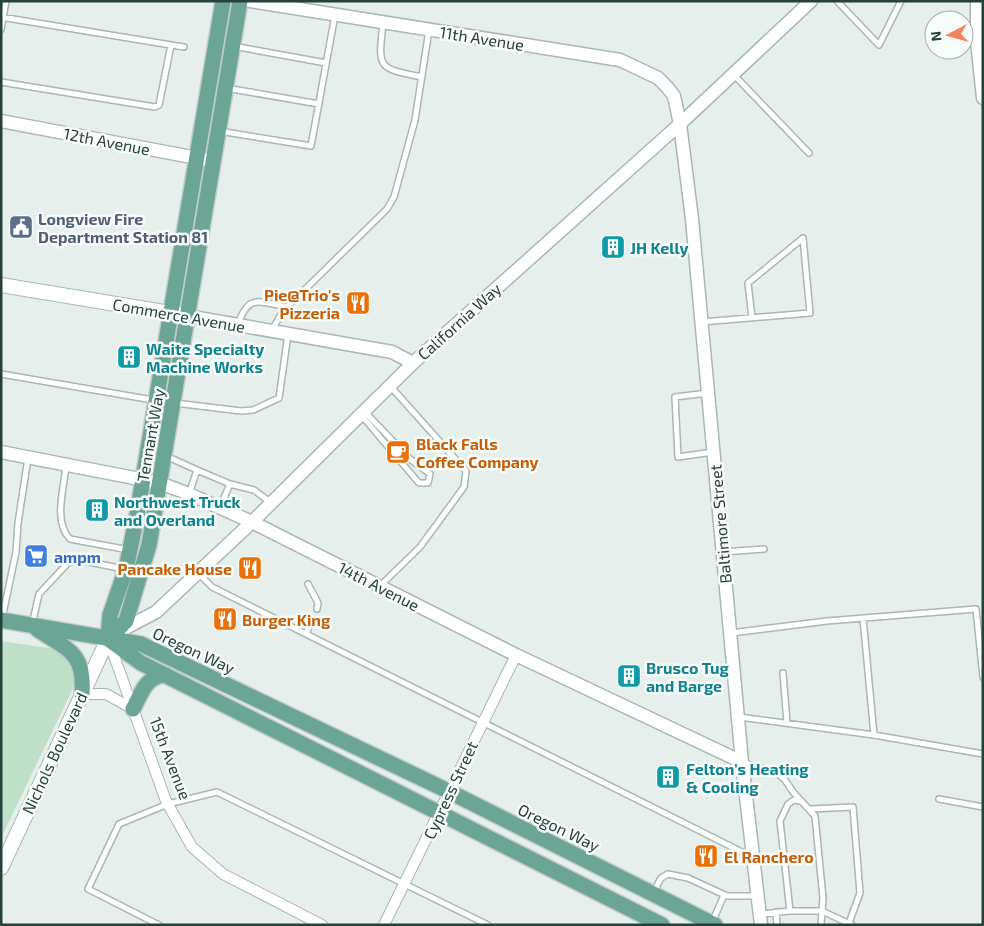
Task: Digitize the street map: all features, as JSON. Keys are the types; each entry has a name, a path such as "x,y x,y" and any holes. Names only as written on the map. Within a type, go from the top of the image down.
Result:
{"main road":[{"name":"Tennant Way","path":"108,638 110,615 131,550 223,1"},
{"name":"Tennant Way","path":"108,638 126,621 149,545 240,1"},
{"name":"Commerce Avenue","path":"1,285 188,316"},
{"path":"2,620 108,638"},
{"path":"32,625 74,654 82,671 82,694"},
{"name":"Oregon Way","path":"108,638 141,663 166,676 662,925"},
{"name":"Oregon Way","path":"108,638 141,644 448,791 714,924"},
{"name":"Nichols Boulevard","path":"1,868 108,638"},
{"path":"133,709 147,683 153,677 166,676"}],"street":[{"name":"11th Avenue","path":"250,1 300,5 335,15 620,60 658,78 667,87 674,96 680,124"},
{"name":"California Way","path":"108,638 156,612 272,503 413,363 680,124 811,1"},
{"path":"977,1 977,41 983,98"},
{"name":"12th Avenue","path":"1,121 213,161"},
{"name":"Baltimore Street","path":"680,124 692,219 742,762 760,919"},
{"name":"Commerce Avenue","path":"188,316 392,352 413,363"},
{"name":"14th Avenue","path":"1,452 143,479 189,494 252,522 516,654 742,762"},
{"name":"15th Avenue","path":"108,638 168,804 192,847 224,874 322,925"},
{"name":"Cypress Street","path":"384,925 406,884 448,791 516,654"},
{"path":"82,694 106,694 133,709"}],"lane":[{"path":"1,29 6,1"},
{"path":"837,1 879,45 901,1"},
{"path":"218,131 311,146 335,15"},
{"path":"2,17 184,47"},
{"path":"383,23 380,50 383,64 388,70 422,77"},
{"path":"272,331 287,307 387,209 394,197 415,120 429,30"},
{"path":"1,82 155,107 159,105 171,45"},
{"path":"233,46 326,63"},
{"path":"733,74 809,153"},
{"path":"226,88 319,104"},
{"path":"702,322 752,318 810,312 803,238 748,283 752,318"},
{"path":"237,325 244,308 248,304 256,302 287,307"},
{"path":"174,402 242,411 253,410 278,398 288,334"},
{"path":"1,374 156,400"},
{"path":"380,586 420,546 464,487 466,471 390,386"},
{"path":"708,393 675,397 678,457 714,452"},
{"path":"362,413 410,459 430,474 428,482 419,483 362,413"},
{"path":"164,455 230,484 254,490 272,503"},
{"path":"2,620 16,552 18,523 29,457"},
{"path":"66,463 60,523 63,532 70,539 131,550"},
{"path":"189,494 197,470"},
{"path":"219,508 230,484"},
{"path":"723,552 764,549"},
{"path":"32,625 40,594 68,562 79,560 126,569"},
{"path":"198,572 212,587 753,857"},
{"path":"308,584 318,603 317,609"},
{"path":"730,633 863,618 976,609 983,677"},
{"path":"863,618 874,735"},
{"path":"306,634 311,622"},
{"path":"783,673 787,724"},
{"path":"738,717 874,735 983,754"},
{"path":"742,762 776,772 815,816 822,911 821,925"},
{"path":"159,925 88,889 119,824 168,804 217,792 488,925"},
{"path":"939,798 983,807"},
{"path":"790,910 780,821 788,804 794,800 801,801"},
{"path":"760,919 776,912 790,910 822,911 850,924 860,893 853,807 810,809"},
{"path":"653,893 660,878 668,874 688,878 724,895 757,896"},
{"path":"714,924 724,895"},
{"path":"776,912 777,925"}],"green space":[{"path":"1,641 55,649 70,655 77,680 1,838"}],"place":[{"name":"Longview Fire Department Station 81","path":"21,227"},
{"name":"JH Kelly","path":"613,247"},
{"name":"Pie@Trio's Pizzeria","path":"358,303"},
{"name":"Waite Specialty Machine Works","path":"129,357"},
{"name":"Black Falls Coffee Company","path":"398,452"},
{"name":"Northwest Truck and Overland","path":"97,510"},
{"name":"ampm","path":"36,556"},
{"name":"Pancake House","path":"250,568"},
{"name":"Burger King","path":"225,619"},
{"name":"Brusco Tug and Barge","path":"629,676"},
{"name":"Felton's Heating & Cooling","path":"668,777"},
{"name":"El Ranchero","path":"706,856"}]}
